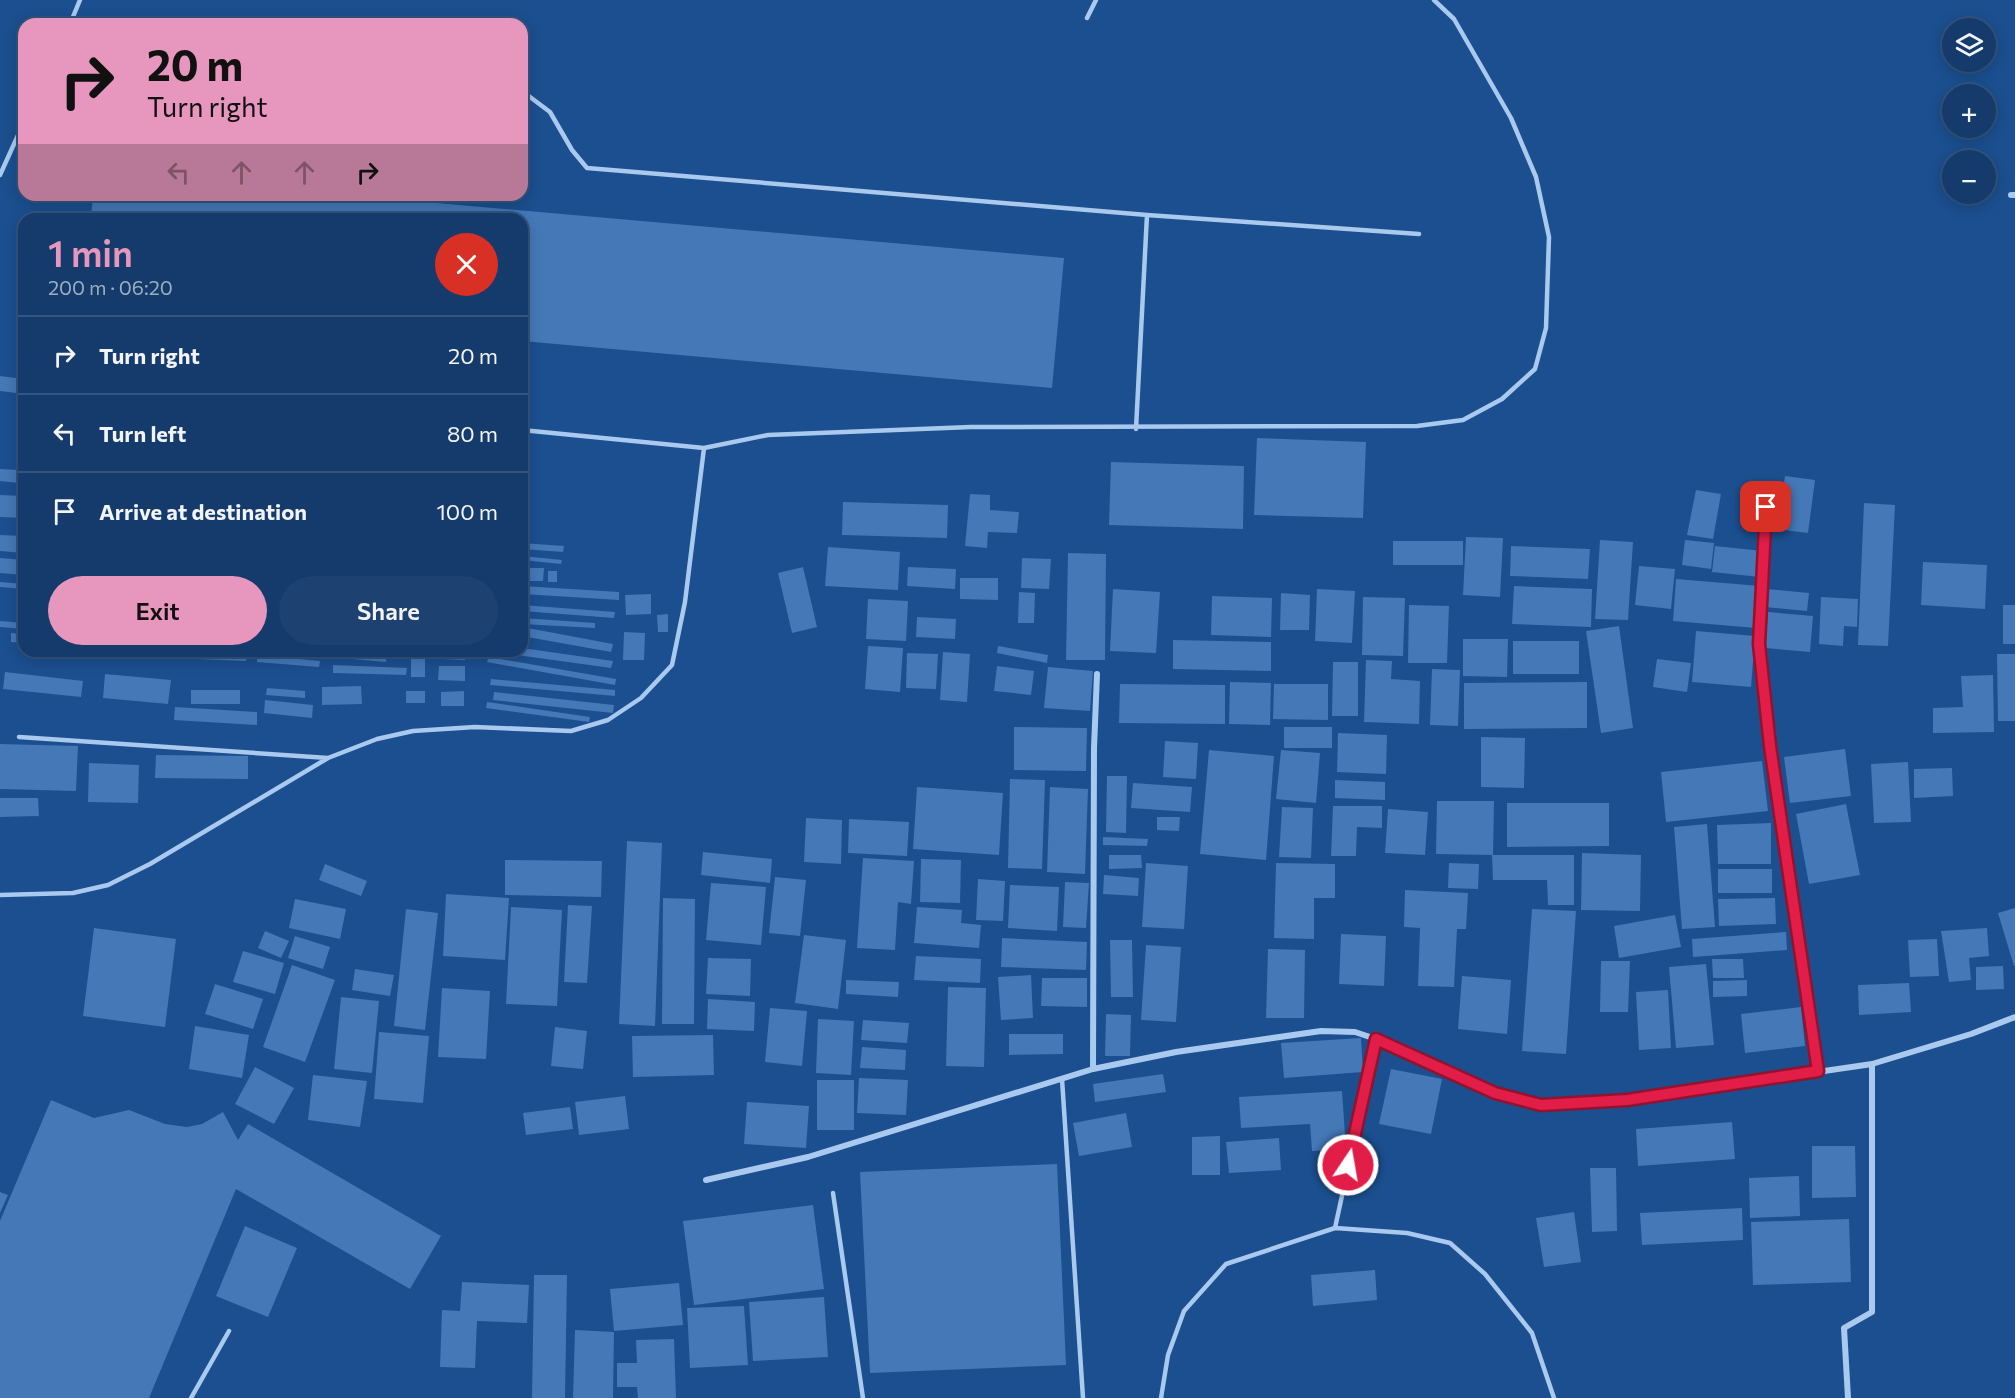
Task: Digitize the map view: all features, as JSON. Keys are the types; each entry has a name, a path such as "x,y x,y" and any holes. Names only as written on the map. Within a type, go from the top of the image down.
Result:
{"street":[{"path":"1766,507 1759,644 1770,746 1818,1071"},
{"path":"1093,1069 1094,748 1097,674"},
{"path":"706,1180 808,1157 1093,1069 1176,1052 1321,1031 1355,1032 1376,1039 1495,1093 1541,1105 1627,1100 1872,1064 1971,1034 2015,1017"},
{"path":"1848,1398 1844,1328 1872,1312 1872,1064"}],"lane":[{"path":"72,18 80,0"},
{"path":"1087,18 1096,0"},
{"path":"528,431 704,448 768,435 971,427 1136,429 1417,426 1463,420 1502,399 1534,369 1546,328 1549,237 1536,177 1511,118 1454,19 1434,0"},
{"path":"528,96 550,112 572,150 587,168 1148,215 1419,234"},
{"path":"0,175 18,135"},
{"path":"1136,429 1148,215"},
{"path":"0,895 73,893 108,885 160,859 328,758 377,739 413,731 475,727 571,731 608,720 641,698 672,665 685,602 704,448"},
{"path":"19,737 328,758"},
{"path":"1335,1228 1376,1039"},
{"path":"1062,1079 1083,1398"},
{"path":"833,1193 862,1398"},
{"path":"1161,1398 1168,1355 1184,1311 1226,1264 1335,1228 1407,1233 1450,1243 1485,1274 1532,1333 1554,1398"},
{"path":"191,1398 229,1331"}],"building":[{"path":"92,201 413,201 1064,258 1052,388 528,342 528,213 92,213"},
{"path":"0,376 18,378 18,393 0,391"},
{"path":"1257,438 1366,442 1363,518 1254,515"},
{"path":"1111,462 1244,466 1243,529 1109,525"},
{"path":"0,469 18,470 18,483 0,481"},
{"path":"1785,476 1815,480 1808,533 1777,529"},
{"path":"1696,490 1721,494 1713,539 1687,535"},
{"path":"970,494 990,495 990,510 1019,512 1017,533 988,532 987,548 965,546"},
{"path":"0,495 18,496 18,518 0,517"},
{"path":"843,502 948,505 947,538 842,535"},
{"path":"1864,503 1895,505 1888,646 1858,645"},
{"path":"0,535 18,536 18,552 0,551"},
{"path":"1466,537 1503,538 1500,597 1463,595"},
{"path":"1600,540 1633,542 1628,620 1595,619"},
{"path":"1685,540 1714,543 1711,569 1682,565"},
{"path":"1393,541 1463,541 1463,565 1393,565"},
{"path":"528,543 564,546 563,552 528,549"},
{"path":"1511,546 1590,549 1588,579 1510,576"},
{"path":"1715,546 1763,551 1760,577 1712,572"},
{"path":"828,547 900,552 898,590 825,586"},
{"path":"1068,553 1106,554 1105,660 1066,660"},
{"path":"528,557 562,560 561,564 528,561"},
{"path":"0,558 18,560 18,574 0,573"},
{"path":"1022,558 1051,559 1049,589 1021,588"},
{"path":"1923,562 1987,565 1985,609 1921,605"},
{"path":"1639,566 1675,569 1671,609 1635,605"},
{"path":"803,567 817,627 792,633 778,573"},
{"path":"908,567 956,569 955,589 907,586"},
{"path":"528,568 544,568 543,581 528,581"},
{"path":"548,571 557,571 557,582 548,582"},
{"path":"960,578 998,578 998,600 960,599"},
{"path":"1676,579 1760,586 1756,628 1673,621"},
{"path":"0,582 18,584 18,588 0,587"},
{"path":"528,586 619,592 619,600 528,594"},
{"path":"1514,586 1592,589 1591,627 1512,624"},
{"path":"1113,589 1160,592 1156,653 1110,651"},
{"path":"1317,589 1355,591 1352,643 1315,641"},
{"path":"1766,589 1809,593 1807,611 1765,607"},
{"path":"1019,592 1035,593 1034,623 1018,623"},
{"path":"1281,593 1310,595 1309,630 1280,630"},
{"path":"651,594 651,614 626,615 625,595"},
{"path":"1212,596 1272,598 1271,637 1211,635"},
{"path":"1363,597 1405,598 1403,656 1362,655"},
{"path":"1821,597 1858,599 1857,627 1844,626 1843,646 1819,644"},
{"path":"868,599 908,601 906,641 866,639"},
{"path":"528,605 615,612 614,618 528,611"},
{"path":"1409,605 1449,606 1447,663 1408,663"},
{"path":"2003,605 2015,605 2015,644 2003,644"},
{"path":"1768,612 1813,616 1810,652 1765,648"},
{"path":"668,614 668,632 658,632 657,615"},
{"path":"917,617 956,619 955,639 916,637"},
{"path":"528,618 595,623 595,628 528,624"},
{"path":"0,621 18,622 18,628 0,627"},
{"path":"1619,626 1633,728 1601,733 1586,631"},
{"path":"528,628 613,644 611,652 528,637"},
{"path":"1696,631 1755,636 1751,687 1692,682"},
{"path":"624,632 645,633 644,660 623,660"},
{"path":"11,633 18,634 18,643 11,642"},
{"path":"1463,639 1508,639 1507,677 1463,676"},
{"path":"1173,640 1271,642 1271,671 1173,669"},
{"path":"1513,641 1579,641 1579,674 1513,674"},
{"path":"868,646 903,648 900,692 865,689"},
{"path":"998,646 1048,655 1047,663 997,653"},
{"path":"528,649 613,661 611,668 528,656"},
{"path":"943,652 970,654 967,702 940,700"},
{"path":"907,653 938,654 936,689 906,688"},
{"path":"1997,654 2015,654 2015,721 1998,721"},
{"path":"197,657 246,657 246,661 197,659"},
{"path":"257,657 320,661 319,667 257,662"},
{"path":"341,657 386,657 386,662"},
{"path":"443,657 465,657 465,660 443,659"},
{"path":"489,657 616,679 615,685 487,662"},
{"path":"411,658 425,658 425,677 411,677"},
{"path":"1657,659 1691,663 1687,692 1653,687"},
{"path":"1366,660 1392,661 1391,679 1420,681 1419,724 1364,722"},
{"path":"1333,662 1358,662 1358,716 1332,716"},
{"path":"333,665 407,668 406,675 333,673"},
{"path":"439,666 465,666 465,681 438,680"},
{"path":"997,666 1034,671 1031,695 994,691"},
{"path":"1048,667 1093,671 1090,711 1044,708"},
{"path":"1432,669 1460,670 1458,726 1430,725"},
{"path":"5,672 83,681 81,697 3,689"},
{"path":"105,674 171,680 168,704 103,698"},
{"path":"1993,675 1994,732 1933,733 1933,708 1963,707 1961,676"},
{"path":"491,679 615,690 615,696 490,685"},
{"path":"1230,682 1271,683 1270,725 1229,724"},
{"path":"1587,682 1587,728 1464,729 1464,683"},
{"path":"1120,684 1225,685 1225,724 1119,723"},
{"path":"1274,684 1328,684 1328,720 1273,719"},
{"path":"361,686 362,704 322,705 322,687"},
{"path":"267,688 305,691 305,698 266,695"},
{"path":"191,690 240,690 240,704 191,704"},
{"path":"406,691 425,691 425,703 406,703"},
{"path":"464,691 464,706 441,706 441,692"},
{"path":"494,692 614,705 613,713 493,700"},
{"path":"265,700 313,705 312,718 264,713"},
{"path":"487,702 590,717 589,722 486,708"},
{"path":"175,707 257,712 257,725 174,720"},
{"path":"1014,727 1087,728 1086,771 1014,770"},
{"path":"1284,727 1332,727 1332,748 1284,748"},
{"path":"1338,733 1387,735 1386,774 1337,772"},
{"path":"1481,737 1525,738 1524,788 1481,787"},
{"path":"1165,741 1198,743 1196,779 1163,777"},
{"path":"0,744 78,746 76,791 0,789"},
{"path":"1845,749 1851,796 1790,803 1784,757"},
{"path":"1209,750 1274,756 1266,860 1200,854"},
{"path":"1281,750 1320,753 1316,803 1276,799"},
{"path":"156,755 248,756 248,779 155,778"},
{"path":"1762,761 1768,811 1666,822 1661,772"},
{"path":"1908,762 1911,822 1874,823 1871,764"},
{"path":"89,763 139,765 138,803 88,802"},
{"path":"1952,768 1953,796 1914,798 1914,769"},
{"path":"1107,776 1127,776 1126,833 1106,832"},
{"path":"1010,779 1045,780 1042,869 1008,868"},
{"path":"1335,780 1385,782 1385,800 1335,798"},
{"path":"1133,783 1192,787 1190,812 1131,808"},
{"path":"917,787 1003,793 999,855 913,849"},
{"path":"1050,787 1088,789 1085,874 1047,872"},
{"path":"0,798 38,798 39,816 0,817"},
{"path":"1437,801 1494,801 1493,855 1436,854"},
{"path":"1507,803 1609,803 1609,846 1507,847"},
{"path":"1846,804 1860,875 1809,884 1796,814"},
{"path":"1333,806 1382,806 1382,828 1357,827 1356,856 1331,856"},
{"path":"1282,807 1313,808 1311,858 1279,857"},
{"path":"1388,809 1428,812 1425,855 1385,853"},
{"path":"1157,817 1180,817 1179,831 1157,830"},
{"path":"806,818 842,820 841,864 804,862"},
{"path":"849,819 909,822 907,856 848,853"},
{"path":"1771,823 1771,864 1718,864 1717,825"},
{"path":"1707,824 1715,927 1682,929 1674,827"},
{"path":"1103,837 1148,839 1147,846 1103,845"},
{"path":"627,841 662,843 655,1026 619,1024"},
{"path":"703,852 772,859 770,883 701,875"},
{"path":"1582,853 1641,855 1640,911 1581,910"},
{"path":"1109,855 1141,855 1142,868 1109,869"},
{"path":"1492,855 1574,855 1574,905 1548,905 1547,880 1493,880"},
{"path":"863,858 914,861 911,904 898,902 895,950 857,948"},
{"path":"921,859 961,860 960,903 920,902"},
{"path":"505,860 602,861 601,897 505,895"},
{"path":"1146,863 1188,866 1184,929 1142,927"},
{"path":"1276,863 1335,864 1335,898 1314,898 1314,939 1274,938"},
{"path":"1449,863 1479,864 1478,889 1448,888"},
{"path":"325,864 367,881 361,896 319,880"},
{"path":"1718,869 1772,869 1772,893 1718,893"},
{"path":"1104,875 1139,878 1138,896 1103,894"},
{"path":"775,877 806,880 800,936 769,933"},
{"path":"978,879 1005,881 1003,921 976,920"},
{"path":"1065,882 1089,883 1086,928 1063,927"},
{"path":"711,883 766,887 761,945 706,940"},
{"path":"1010,885 1059,887 1057,931 1008,928"},
{"path":"1405,890 1468,893 1466,929 1457,929 1454,987 1418,986 1420,928 1404,927"},
{"path":"446,894 509,898 505,960 443,956"},
{"path":"663,898 695,899 694,1024 662,1024"},
{"path":"1775,898 1776,924 1719,926 1718,899"},
{"path":"295,899 346,909 340,939 289,928"},
{"path":"568,905 592,906 587,983 564,982"},
{"path":"511,907 562,910 557,1006 506,1004"},
{"path":"917,907 962,910 961,923 981,925 979,948 914,943"},
{"path":"2015,908 2015,966 2014,966 1998,913"},
{"path":"406,909 438,913 425,1030 394,1026"},
{"path":"1532,909 1576,911 1566,1054 1522,1051"},
{"path":"1675,915 1681,947 1619,958 1614,926"},
{"path":"94,928 176,939 165,1027 83,1016"},
{"path":"1987,928 1989,956 1969,958 1971,980 1949,982 1941,931"},
{"path":"265,931 289,941 281,958 258,948"},
{"path":"1786,932 1787,950 1693,957 1692,939"},
{"path":"1341,934 1386,936 1384,986 1339,984"},
{"path":"804,935 846,940 838,1009 795,1003"},
{"path":"295,936 330,947 323,969 288,958"},
{"path":"1002,938 1087,942 1086,970 1001,967"},
{"path":"1937,939 1939,976 1910,977 1908,940"},
{"path":"1110,940 1132,940 1133,997 1111,997"},
{"path":"1146,945 1181,947 1176,1022 1141,1020"},
{"path":"1268,949 1305,950 1304,1018 1266,1018"},
{"path":"243,951 284,963 275,994 233,982"},
{"path":"916,956 981,959 980,983 914,980"},
{"path":"708,958 751,959 750,996 706,994"},
{"path":"1712,959 1743,959 1744,978 1713,978"},
{"path":"1601,961 1630,961 1628,1012 1600,1012"},
{"path":"1706,964 1714,1045 1676,1048 1669,967"},
{"path":"292,965 335,980 305,1062 263,1047"},
{"path":"2003,966 2004,989 1976,990 1976,967"},
{"path":"355,969 394,975 390,996 352,990"},
{"path":"1031,975 1033,1018 1001,1020 998,977"},
{"path":"1462,976 1511,980 1507,1034 1458,1029"},
{"path":"1042,978 1087,978 1087,1007 1041,1006"},
{"path":"846,980 899,982 898,997 846,994"},
{"path":"1747,980 1747,996 1713,997 1713,981"},
{"path":"1909,983 1911,1012 1859,1015 1858,985"},
{"path":"215,984 263,999 253,1029 205,1014"},
{"path":"948,987 986,988 984,1067 946,1066"},
{"path":"442,988 490,991 486,1059 438,1057"},
{"path":"1668,990 1671,1048 1639,1050 1636,992"},
{"path":"341,997 379,1001 372,1073 334,1069"},
{"path":"708,999 755,1002 754,1031 707,1029"},
{"path":"1801,1007 1805,1046 1745,1053 1741,1014"},
{"path":"770,1008 807,1011 802,1066 765,1062"},
{"path":"1106,1014 1131,1015 1130,1056 1105,1056"},
{"path":"818,1019 854,1021 851,1075 816,1073"},
{"path":"863,1020 909,1023 907,1043 861,1040"},
{"path":"195,1026 249,1035 242,1078 189,1069"},
{"path":"555,1027 587,1031 583,1069 551,1066"},
{"path":"379,1032 429,1036 423,1103 374,1099"},
{"path":"1009,1034 1063,1034 1063,1054 1009,1055"},
{"path":"713,1035 714,1075 633,1077 632,1036"},
{"path":"1361,1038 1363,1072 1284,1078 1281,1043"},
{"path":"862,1047 906,1050 905,1070 860,1068"},
{"path":"255,1067 294,1088 274,1124 235,1104"},
{"path":"1391,1069 1442,1079 1431,1134 1379,1124"},
{"path":"1163,1074 1166,1092 1095,1102 1093,1084"},
{"path":"313,1075 367,1081 360,1127 308,1120"},
{"path":"859,1078 908,1080 906,1115 857,1113"},
{"path":"817,1080 854,1080 854,1130 817,1130"},
{"path":"1342,1091 1346,1149 1312,1151 1310,1124 1241,1128 1239,1097"},
{"path":"625,1096 629,1129 579,1135 575,1102"},
{"path":"51,1100 94,1118 129,1110 165,1124 187,1127 202,1124 223,1112 238,1140 248,1124 441,1236 410,1289 236,1189 149,1398 0,1398 0,1221"},
{"path":"747,1102 809,1106 806,1148 744,1144"},
{"path":"570,1107 573,1129 526,1135 523,1113"},
{"path":"1126,1113 1132,1147 1079,1156 1073,1123"},
{"path":"1732,1122 1735,1159 1638,1166 1636,1129"},
{"path":"1220,1136 1220,1175 1192,1175 1192,1137"},
{"path":"1279,1138 1281,1170 1229,1173 1226,1142"},
{"path":"1812,1146 1855,1146 1856,1197 1812,1198"},
{"path":"1057,1164 1066,1365 870,1373 860,1172"},
{"path":"1590,1168 1616,1168 1617,1231 1592,1232"},
{"path":"1799,1176 1800,1216 1750,1218 1749,1178"},
{"path":"0,1192 8,1195 0,1213"},
{"path":"813,1205 824,1289 694,1305 683,1221"},
{"path":"1742,1208 1743,1240 1642,1245 1640,1213"},
{"path":"1574,1212 1581,1262 1544,1267 1536,1218"},
{"path":"1849,1219 1851,1282 1753,1285 1751,1222"},
{"path":"245,1226 297,1248 268,1317 216,1296"},
{"path":"1375,1270 1377,1300 1313,1306 1311,1275"},
{"path":"534,1275 567,1275 565,1398 532,1398"},
{"path":"462,1282 529,1285 527,1323 477,1321 475,1368 440,1367 442,1310 460,1311"},
{"path":"679,1283 683,1325 614,1331 610,1289"},
{"path":"824,1297 828,1357 753,1361 749,1302"},
{"path":"744,1306 748,1365 690,1368 687,1308"},
{"path":"575,1330 614,1332 613,1398 573,1398"},
{"path":"674,1339 676,1398 638,1398 637,1387 617,1387 617,1363 637,1363 636,1340"}],"route":[{"path":"1348,1165 1376,1039 1495,1093 1541,1105 1627,1100 1700,1091 1818,1071 1770,746 1759,644 1766,507"}]}
